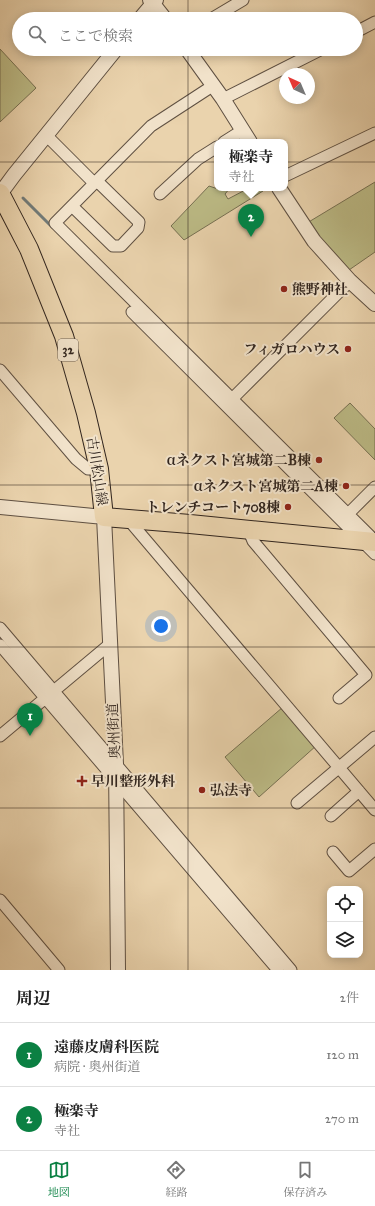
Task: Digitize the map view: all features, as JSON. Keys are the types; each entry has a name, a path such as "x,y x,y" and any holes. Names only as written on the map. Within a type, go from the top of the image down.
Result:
{"main road":[{"name":"古川松山線","path":"0,194 29,249 64,336 86,413 99,469 104,517 370,541"}],"street":[{"path":"223,12 243,0"},
{"path":"145,12 153,1 160,12"},
{"path":"363,28 375,22"},
{"path":"0,194 110,56"},
{"path":"192,56 214,85 246,136 235,139"},
{"path":"223,99 308,56"},
{"path":"214,85 152,126 55,223 215,388 370,541"},
{"path":"288,175 375,133"},
{"path":"46,136 139,222 138,228 121,246 113,246 72,206"},
{"path":"160,194 198,159 214,149"},
{"path":"281,191 314,241 350,281 375,304"},
{"path":"232,399 350,281"},
{"path":"132,312 215,388 232,399 256,429"},
{"path":"0,370 76,459 88,469 99,469"},
{"path":"348,514 375,487"},
{"path":"330,502 348,514 370,541 375,554"},
{"path":"0,507 104,517"},
{"name":"奥州街道","path":"104,517 116,764 118,970"},
{"path":"127,518 375,810"},
{"path":"248,529 253,541 366,675 340,698"},
{"path":"0,628 116,782 197,867"},
{"path":"0,736 110,644"},
{"path":"0,645 50,694 116,764 197,867 277,962 291,970"},
{"path":"297,803 375,737"},
{"path":"331,816 359,791"},
{"path":"333,852 349,871 375,849"},
{"path":"0,900 59,970"}],"shaded area":[{"path":"0,49 36,88 0,122"},
{"path":"375,182 375,252 349,270 307,223"},
{"path":"209,186 214,188 214,191 228,191 225,194 228,199 243,191 263,191 184,240 171,226"},
{"path":"350,403 375,429 375,460 334,418"},
{"path":"283,707 317,745 259,797 225,757"}],"waterway":[{"path":"23,198 52,227"}],"place":[{"name":"極楽寺","path":"251,237"},
{"name":"熊野神社","path":"284,289"},
{"name":"フィガロハウス","path":"348,349"},
{"name":"αネクスト宮城第二B棟","path":"319,460"},
{"name":"αネクスト宮城第二A棟","path":"346,486"},
{"name":"トレンチコート708棟","path":"288,507"},
{"name":"遠藤皮膚科医院","path":"30,736"},
{"name":"早川整形外科","path":"82,781"},
{"name":"弘法寺","path":"202,790"}]}
